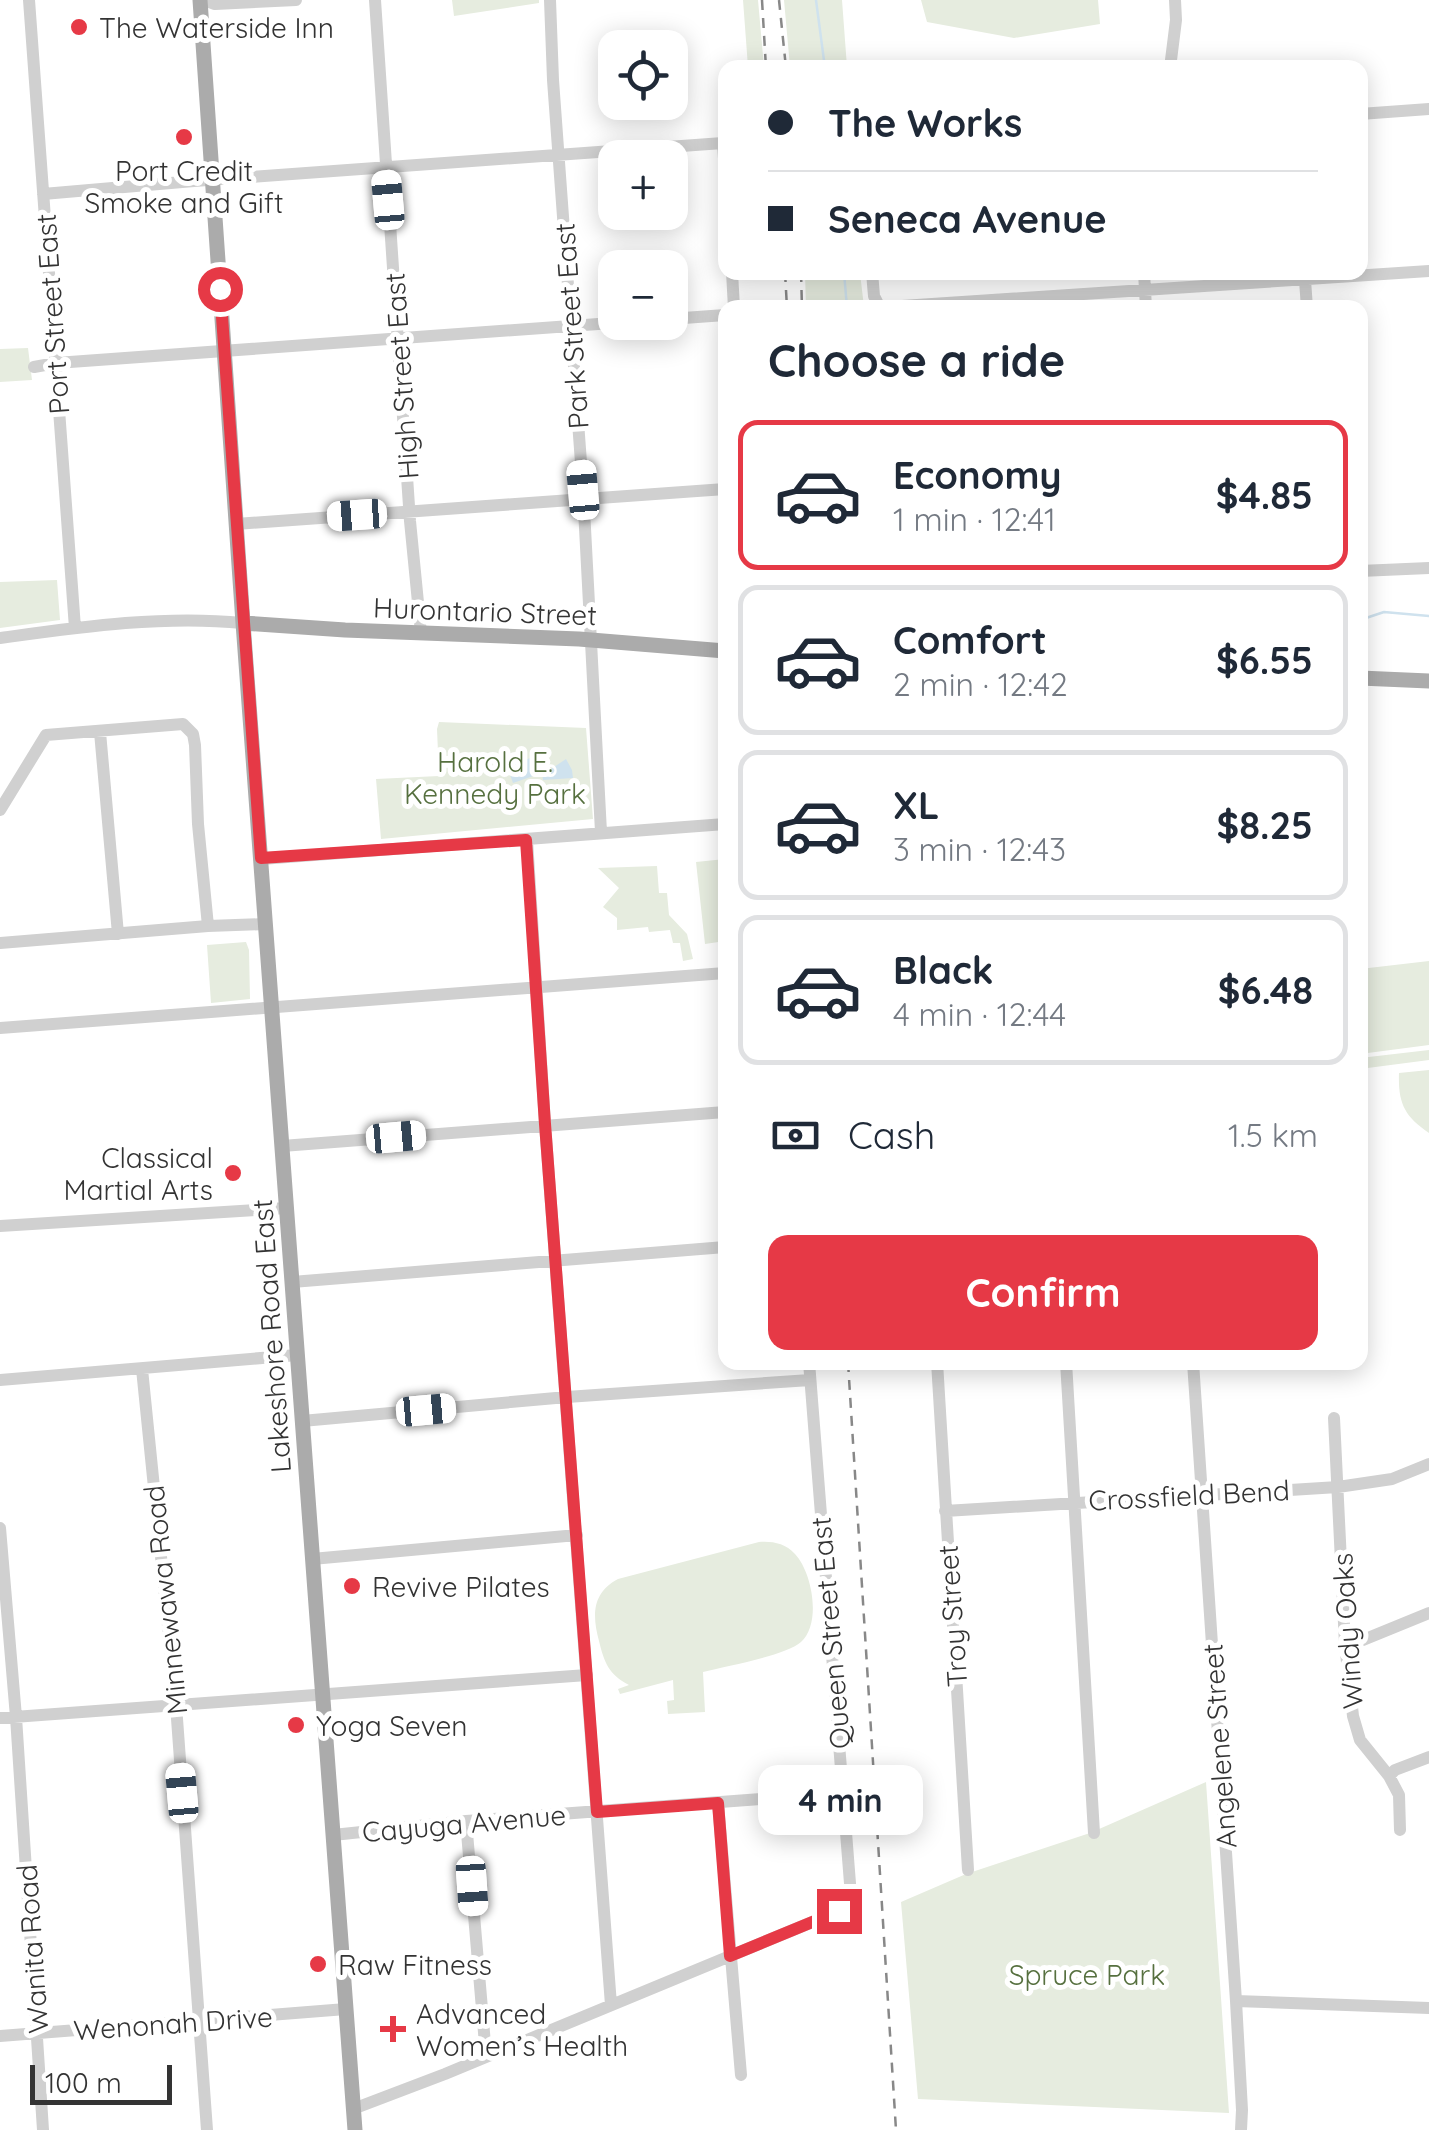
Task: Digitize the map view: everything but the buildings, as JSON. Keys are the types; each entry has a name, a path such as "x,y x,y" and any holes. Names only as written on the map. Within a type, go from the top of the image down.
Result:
{"main road":[{"name":"Lakeshore Road East","path":"202,0 243,623 355,2130"},
{"name":"Hurontario Street","path":"243,623 718,649"},
{"path":"1368,678 1429,681"}],"street":[{"name":"Port Street East","path":"30,0 75,628"},
{"path":"202,0 227,4 296,0"},
{"name":"High Street East","path":"375,0 409,512 421,633"},
{"name":"Park Street East","path":"550,0 601,832"},
{"path":"1171,60 1175,0"},
{"path":"1368,113 1429,109"},
{"path":"44,194 718,143"},
{"path":"1368,275 1429,271"},
{"path":"1144,280 1146,300"},
{"path":"1031,300 1306,280 1307,300"},
{"path":"688,318 718,316"},
{"path":"34,367 598,325"},
{"path":"236,524 718,489"},
{"path":"1368,571 1429,568"},
{"path":"0,638 188,620 243,623"},
{"path":"0,810 46,735 183,724 193,734 208,926"},
{"path":"100,732 118,934"},
{"path":"261,858 718,824"},
{"path":"526,840 611,2005"},
{"path":"0,943 266,924"},
{"path":"0,1028 718,974"},
{"path":"282,1146 718,1112"},
{"path":"0,1226 286,1208"},
{"path":"292,1282 718,1247"},
{"path":"0,1380 298,1355"},
{"name":"Minnewawa Road","path":"142,1369 176,1705 207,2130"},
{"name":"Queen Street East","path":"730,1956 846,1908 852,1896 809,1370"},
{"name":"Troy Street","path":"937,1370 968,1870"},
{"path":"1066,1370 1094,1833"},
{"name":"Angelene Street","path":"1193,1370 1236,2001 1241,2130"},
{"path":"302,1421 810,1380"},
{"name":"Windy Oaks","path":"1334,1418 1345,1644 1355,1728 1398,1795 1400,1830"},
{"name":"Crossfield Bend","path":"946,1511 1338,1486 1392,1479 1429,1464"},
{"name":"Wanita Road","path":"0,1528 43,2130"},
{"path":"312,1559 577,1535"},
{"path":"1345,1644 1429,1614"},
{"path":"0,1718 587,1675"},
{"path":"1389,1776 1429,1757"},
{"name":"Cayuga Avenue","path":"333,1835 776,1798"},
{"path":"718,1803 740,2075"},
{"path":"466,1821 486,2056"},
{"path":"353,2109 730,1956"},
{"path":"1236,2001 1429,2008"},
{"name":"Wenonah Drive","path":"0,2036 346,2009"}],"green space":[{"path":"452,0 539,0 539,3 454,16"},
{"path":"743,0 758,0 763,60 747,60"},
{"path":"784,0 842,0 846,60 789,60"},
{"path":"921,0 1098,0 1100,24 1014,38 927,22"},
{"path":"805,280 861,280 863,300 806,300"},
{"path":"28,348 32,380 0,382 0,349"},
{"path":"57,580 60,620 0,628 0,582"},
{"name":"Harold E. Kennedy Park","path":"439,722 586,728 593,819 381,839 376,779 439,776"},
{"path":"718,860 718,942 705,944 696,862"},
{"path":"657,866 659,893 667,893 669,915 687,934 693,959 683,961 680,943 673,943 670,930 617,930 617,918 603,907 619,888 598,868"},
{"path":"246,942 250,999 211,1003 207,945"},
{"path":"1429,961 1429,1045 1368,1053 1368,968"},
{"path":"1429,1050 1429,1060 1368,1068 1368,1057"},
{"path":"1429,1070 1429,1133 1404,1108 1399,1073"},
{"path":"759,1542 787,1547 806,1573 813,1611 801,1642 769,1656 703,1672 705,1712 668,1714 667,1701 674,1700 673,1680 620,1694 618,1689 629,1685 608,1667 597,1631 596,1606 603,1591 618,1579"},
{"name":"Spruce Park","path":"1206,1782 1229,2113 918,2099 901,1902 966,1874 1090,1833"}],"water":[{"path":"542,754 548,771 566,759 573,778 543,780 542,773 513,783 507,766"}],"waterway":[{"path":"816,0 824,60"},
{"path":"845,280 846,300"},
{"path":"1368,617 1384,612 1429,616"}],"railway":[{"path":"762,0 766,60"},
{"path":"779,0 785,60"},
{"path":"785,280 787,300"},
{"path":"801,280 802,300"},
{"path":"848,1370 896,2130"}],"place":[{"name":"The Waterside Inn","path":"79,27"},
{"name":"Port Credit Smoke and Gift","path":"184,137"},
{"name":"Classical Martial Arts","path":"233,1173"},
{"name":"Revive Pilates","path":"352,1586"},
{"name":"Yoga Seven","path":"296,1725"},
{"name":"Raw Fitness","path":"318,1964"},
{"name":"Advanced Women’s Health","path":"393,2029"}],"route":[{"path":"220,289 261,858 526,840 597,1812 718,1803 730,1956 839,1911"}]}
